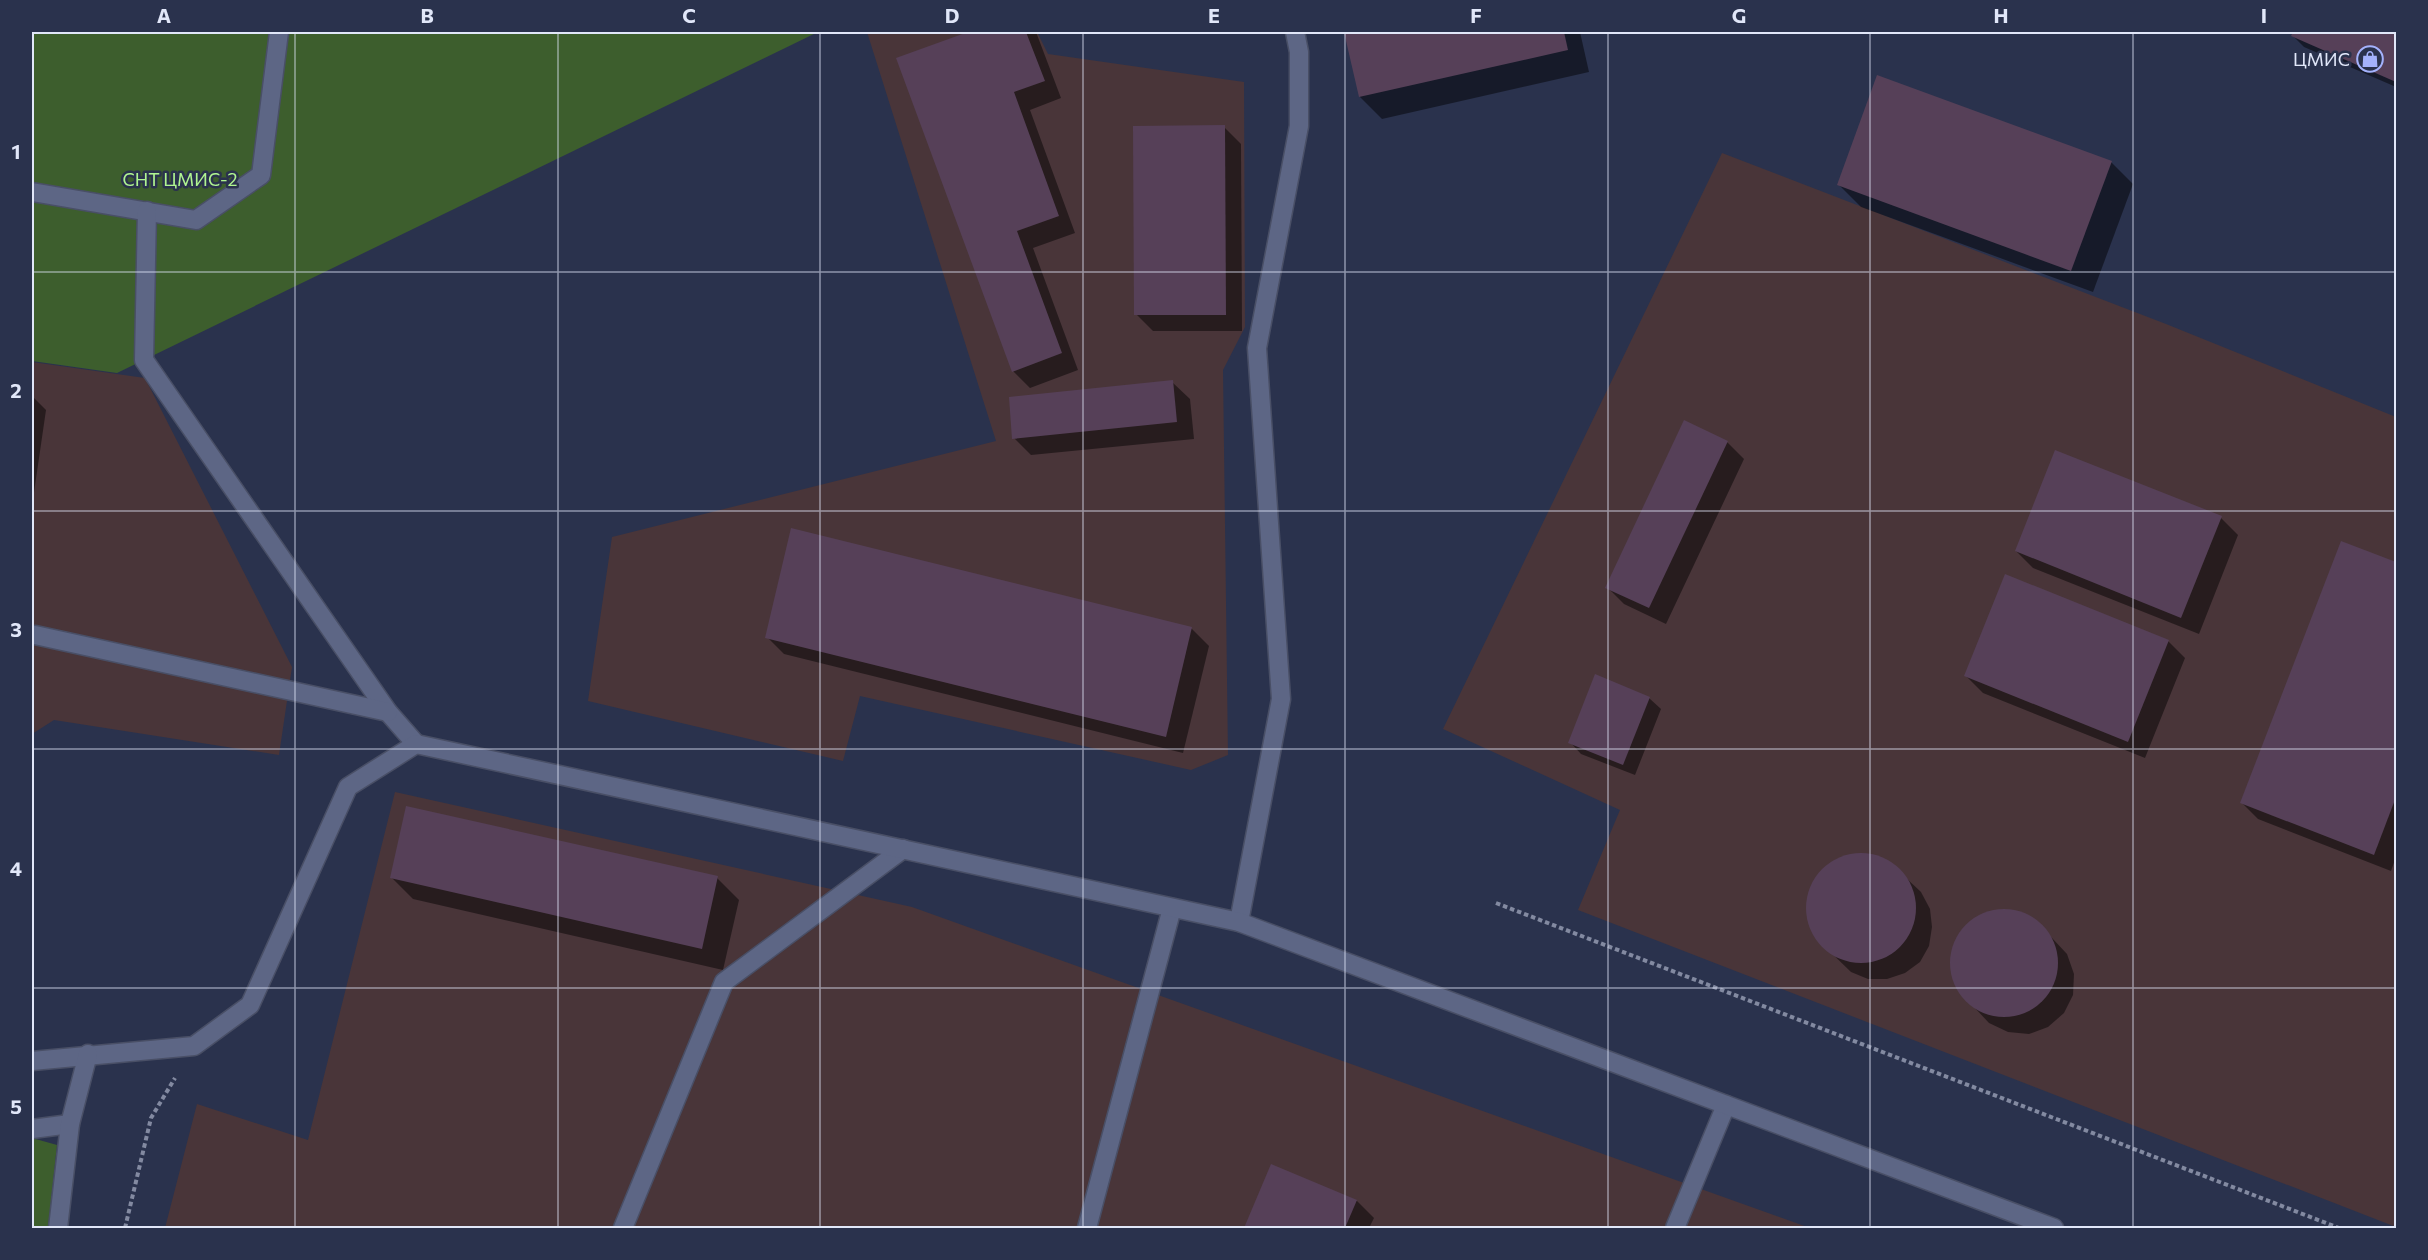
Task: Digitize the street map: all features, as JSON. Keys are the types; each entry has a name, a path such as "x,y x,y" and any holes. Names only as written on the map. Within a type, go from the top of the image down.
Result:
{"street":[{"path":"32,192 196,220 261,175 279,32"},
{"path":"1239,922 1281,699 1257,348 1299,126 1299,52 1294,32"},
{"path":"147,211 144,360 388,712 416,744 1239,922 2054,1228"},
{"path":"35,635 388,712"},
{"path":"32,1061 88,1054 194,1046 250,1005 348,787 416,744"},
{"path":"623,1228 724,982 903,849"},
{"path":"1087,1228 1172,908"},
{"path":"58,1228 70,1124 88,1054"},
{"path":"1675,1228 1726,1105"},
{"path":"32,1129 70,1124"}],"path":[{"path":"1496,903 2339,1228"},
{"path":"125,1228 151,1118 194,1046"}],"shaded area":[{"path":"867,32 1037,32 1048,54 1244,82 1245,327 1223,370 1228,755 1191,770 860,696 843,761 588,701 612,537 996,441"},
{"path":"1722,153 2166,324 2396,417 2396,1227 1578,910 1620,810 1443,729"},
{"path":"32,362 145,378 292,667 279,755 54,720 32,734"},
{"path":"395,792 912,907 1810,1228 165,1228 197,1104 308,1140"}],"green space":[{"name":"СНТ ЦМИС-2","path":"32,32 818,32 117,373 32,361"},
{"path":"32,1138 57,1145 48,1228 32,1228"}],"building":[{"path":"968,32 1026,32 1045,81 1014,92 1059,216 1017,231 1062,353 1012,372 896,58"},
{"path":"1344,32 1564,32 1568,50 1359,97"},
{"name":"ЦМИС","path":"2293,32 2396,32 2396,82 2291,36"},
{"path":"1877,75 2112,161 2071,271 1837,185"},
{"path":"1225,125 1226,315 1134,315 1133,126"},
{"path":"1173,380 1177,422 1012,439 1009,397"},
{"path":"1684,420 1728,441 1649,608 1605,588"},
{"path":"2055,450 2222,516 2181,618 2015,551"},
{"path":"791,528 1192,627 1166,737 765,638"},
{"path":"2341,541 2396,562 2396,797 2374,855 2240,803"},
{"path":"2005,574 2169,640 2128,742 1964,676"},
{"path":"1595,674 1650,697 1623,765 1568,743"},
{"path":"406,806 718,876 702,949 390,878"},
{"path":"1861,853 1882,857 1900,869 1912,887 1916,908 1912,929 1900,947 1882,959 1861,963 1840,959 1822,947 1810,929 1806,908 1810,887 1822,869 1840,857"},
{"path":"2004,909 2025,913 2042,925 2054,942 2058,963 2054,984 2042,1001 2025,1013 2004,1017 1983,1013 1966,1001 1954,984 1950,963 1954,942 1966,925 1983,913"},
{"path":"1271,1164 1357,1200 1345,1228 1244,1228"}],"place":[{"name":"ЦМИС","path":"2370,59"}]}
